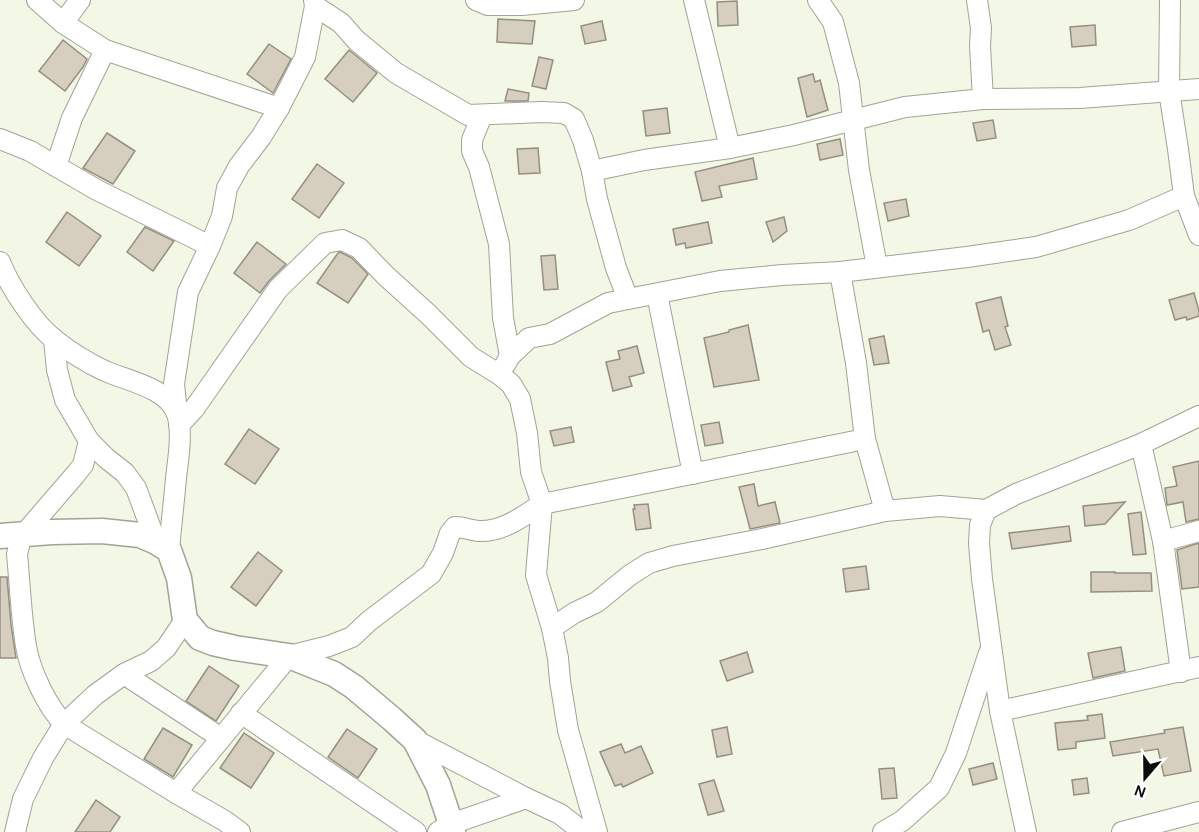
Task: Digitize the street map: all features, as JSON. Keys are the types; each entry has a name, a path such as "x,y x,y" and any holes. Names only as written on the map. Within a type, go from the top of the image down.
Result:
{"street":[{"path":"37,0 63,22 105,50 279,108"},
{"path":"63,22 80,0"},
{"path":"476,0 488,5 522,5 574,0"},
{"path":"694,0 730,148"},
{"path":"818,0 833,22 849,83 859,170 877,267"},
{"path":"977,0 981,28 983,99"},
{"path":"1170,0 1169,91 1184,196 1199,235"},
{"path":"162,546 179,455 174,384 188,292 222,216 227,188 239,166 279,108 305,57 315,3 341,23 356,40 396,73 468,115 542,112 564,113 574,119 592,171 597,199 616,268 628,299"},
{"path":"56,166 72,118 105,50"},
{"path":"592,171 794,135 905,107 983,99 1080,98 1199,89"},
{"path":"482,115 472,140 472,151 481,175 499,244 504,318 510,356"},
{"path":"0,139 30,151 97,190 210,246"},
{"path":"500,375 510,356 529,338 550,334 608,303 720,281 840,272 1036,247 1129,220 1184,196"},
{"path":"178,419 194,409 278,289 325,243 342,240 359,248 471,357 511,384 520,399 527,433 531,472 542,504 536,575 552,628 568,730 597,832"},
{"path":"0,262 4,273 22,301 54,339 87,362 159,393 171,404 178,419"},
{"path":"840,272 856,363 865,439 885,511"},
{"path":"657,294 693,474"},
{"path":"54,339 57,370 65,400 89,441 125,473 136,488 162,546 180,578 185,620 200,638 235,648 289,656 334,675 354,687 415,740 560,814 583,832"},
{"path":"552,628 597,602 630,575 650,563 673,556 762,539 885,511 940,506 986,510 1016,494 1140,444 1199,416"},
{"path":"176,793 289,656 329,646 352,637 369,621 431,574 455,527 481,531 494,529 513,523 542,504 865,439"},
{"path":"89,441 83,465 24,534 17,554 26,648 34,672 56,715 64,724 240,832"},
{"path":"1000,711 1190,669 1140,444"},
{"path":"986,510 980,525 982,579 1000,711 1026,832"},
{"path":"0,536 102,531 140,535 162,546"},
{"path":"1162,541 1199,531"},
{"path":"15,832 23,799 43,758 64,724 94,695 124,674 151,661 166,648 185,620"},
{"path":"883,832 902,820 939,788 956,753 991,647"},
{"path":"124,674 221,738"},
{"path":"241,713 416,832"},
{"path":"415,740 438,785 447,829 525,798"},
{"path":"1122,832 1199,812"}],"building":[{"path":"737,1 738,25 718,26 717,2"},
{"path":"498,19 535,21 532,44 497,42"},
{"path":"602,21 606,40 585,44 581,26"},
{"path":"1095,25 1096,45 1072,47 1070,27"},
{"path":"63,40 87,59 65,91 39,71"},
{"path":"269,44 291,59 273,93 247,74"},
{"path":"349,50 377,73 353,102 325,79"},
{"path":"539,57 553,60 546,89 532,86"},
{"path":"813,74 815,82 820,80 828,110 807,117 798,78"},
{"path":"508,89 529,93 528,101 505,101"},
{"path":"667,108 670,133 646,136 643,111"},
{"path":"993,120 996,138 977,141 973,123"},
{"path":"107,133 135,151 113,184 83,168"},
{"path":"840,139 843,155 820,160 817,144"},
{"path":"538,148 540,173 519,174 517,149"},
{"path":"753,158 757,179 719,186 722,197 702,201 695,172"},
{"path":"317,164 344,183 319,218 292,199"},
{"path":"906,199 909,216 888,221 884,203"},
{"path":"67,212 101,236 79,266 46,242"},
{"path":"784,217 787,231 773,242 766,222"},
{"path":"708,222 712,243 686,248 685,243 676,245 673,229"},
{"path":"145,227 174,241 153,271 127,252"},
{"path":"257,242 286,264 260,293 234,273"},
{"path":"340,252 352,258 368,274 348,303 317,283"},
{"path":"555,255 558,289 544,290 541,256"},
{"path":"1194,293 1199,316 1187,320 1186,317 1175,320 1169,300"},
{"path":"1001,297 1008,326 1005,327 1011,345 995,350 989,330 983,332 976,303"},
{"path":"748,325 759,380 714,387 704,338"},
{"path":"884,336 889,363 874,365 869,339"},
{"path":"637,346 644,373 629,377 632,386 613,391 606,362 620,359 618,351"},
{"path":"719,422 723,443 705,446 701,425"},
{"path":"571,427 574,442 554,446 550,431"},
{"path":"249,429 279,449 255,484 225,464"},
{"path":"1199,461 1199,519 1186,522 1183,502 1167,505 1165,488 1177,486 1173,467"},
{"path":"754,484 758,506 775,502 780,523 750,529 739,487"},
{"path":"1125,502 1105,524 1085,526 1083,506"},
{"path":"648,504 651,528 636,530 634,505"},
{"path":"1141,512 1146,554 1133,555 1128,514"},
{"path":"1069,526 1071,541 1012,549 1009,533"},
{"path":"1199,543 1199,587 1182,589 1177,550"},
{"path":"258,552 282,571 256,606 231,587"},
{"path":"866,566 869,589 846,592 843,569"},
{"path":"1091,572 1151,573 1152,591 1091,592"},
{"path":"0,577 7,577 16,658 0,658"},
{"path":"1121,647 1125,671 1093,678 1088,653"},
{"path":"747,652 753,672 727,681 720,661"},
{"path":"209,666 239,686 216,721 186,701"},
{"path":"1102,714 1105,738 1076,742 1076,748 1058,750 1055,723 1088,720 1087,716"},
{"path":"727,727 732,754 717,757 712,730"},
{"path":"1183,727 1191,771 1164,776 1158,749 1113,756 1110,742 1165,733 1164,730"},
{"path":"163,728 192,745 173,777 144,759"},
{"path":"347,729 377,749 358,778 328,757"},
{"path":"244,733 274,753 251,788 220,768"},
{"path":"621,744 625,753 641,746 653,773 623,787 621,784 615,786 600,752"},
{"path":"993,763 997,779 973,785 969,769"},
{"path":"894,768 897,798 882,799 879,769"},
{"path":"1087,778 1089,793 1074,795 1072,780"},
{"path":"714,780 724,811 708,815 699,784"},
{"path":"96,800 120,817 110,832 75,832"}]}
